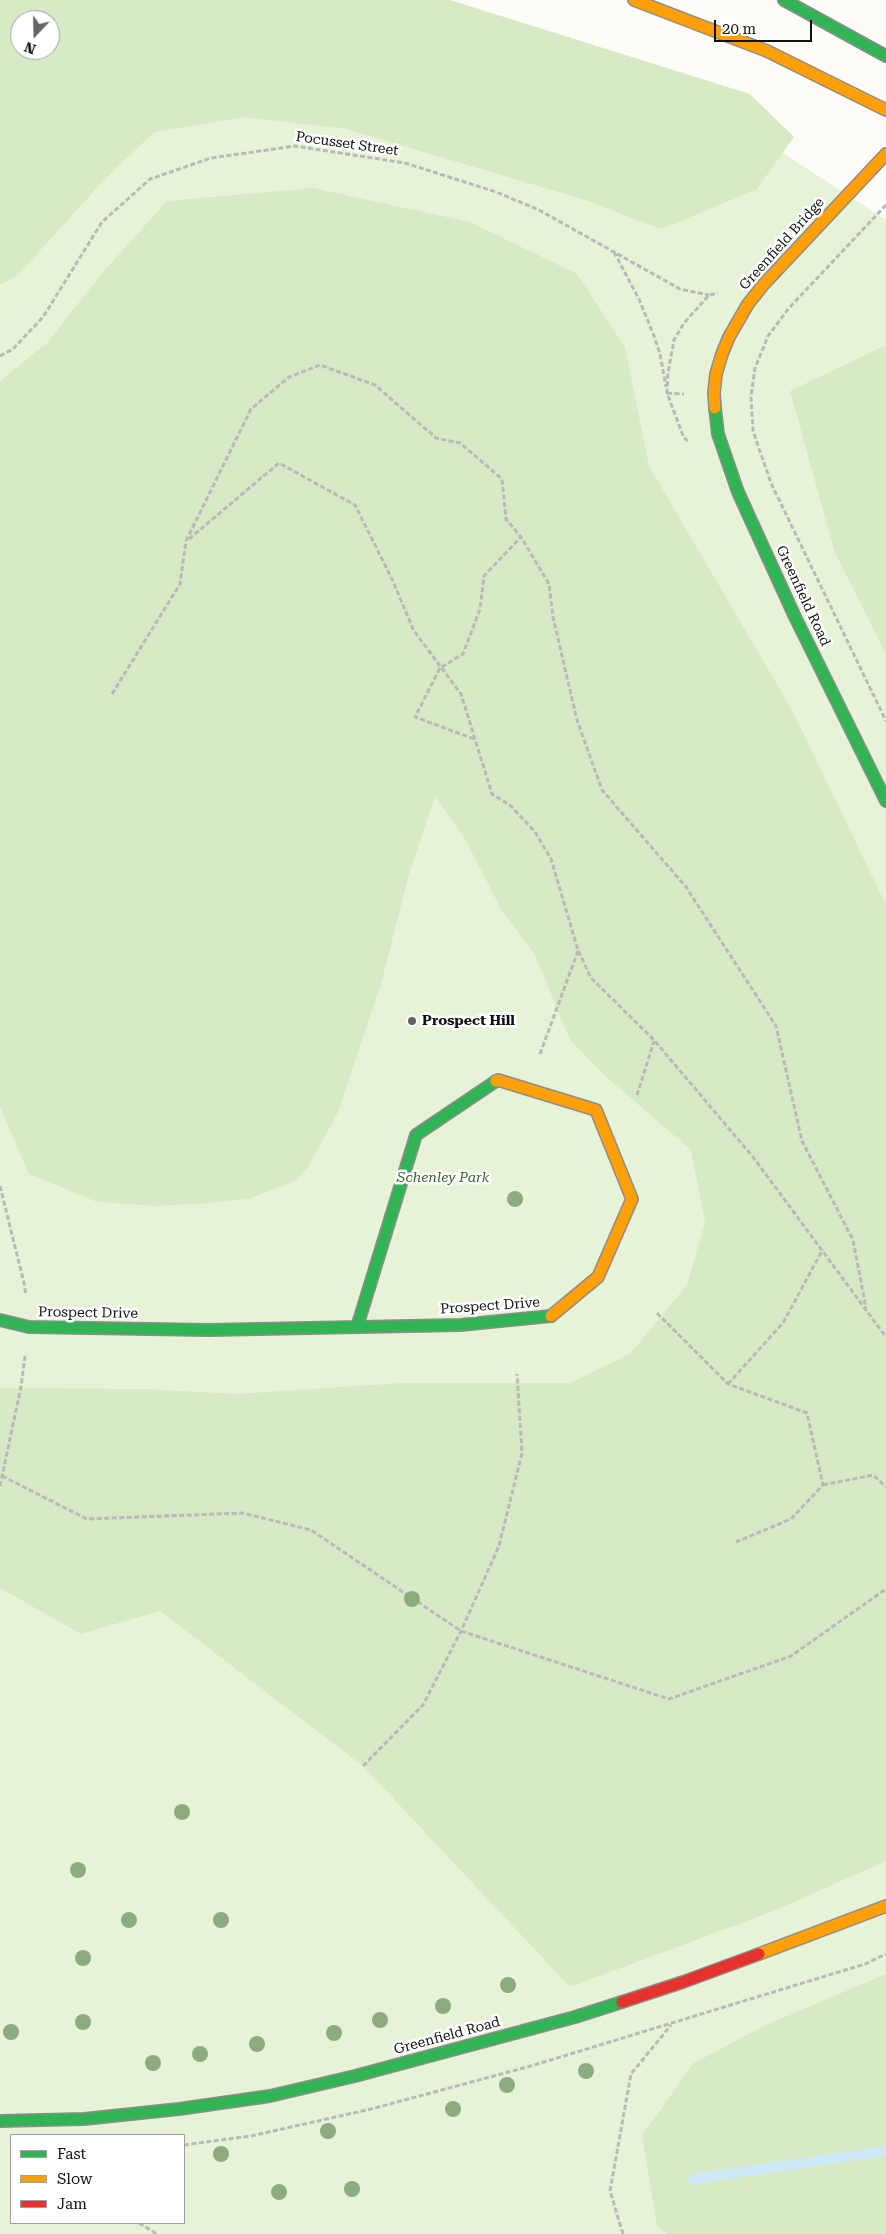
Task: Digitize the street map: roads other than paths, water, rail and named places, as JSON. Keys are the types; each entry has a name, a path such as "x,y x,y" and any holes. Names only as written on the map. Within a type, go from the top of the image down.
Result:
{"main road":[{"path":"634,0 767,51 886,110"},
{"path":"784,0 886,56"},
{"name":"Greenfield Bridge","path":"714,396 716,374 729,337 748,304 764,284 886,154"},
{"name":"Greenfield Road","path":"714,396 718,434 738,492 795,617 886,801"},
{"name":"Prospect Drive","path":"0,1320 29,1326 209,1330 460,1325 550,1317 598,1277 632,1199 596,1110 498,1080 416,1135 357,1327"},
{"name":"Greenfield Road","path":"0,2121 84,2119 179,2110 270,2096 356,2076 575,2017 784,1946 886,1906"}],"waterway":[{"path":"693,2179 886,2151"}],"place":[{"name":"Prospect Hill","path":"412,1021"}],"park label":[{"name":"Schenley Park","path":"443,1178"}]}
